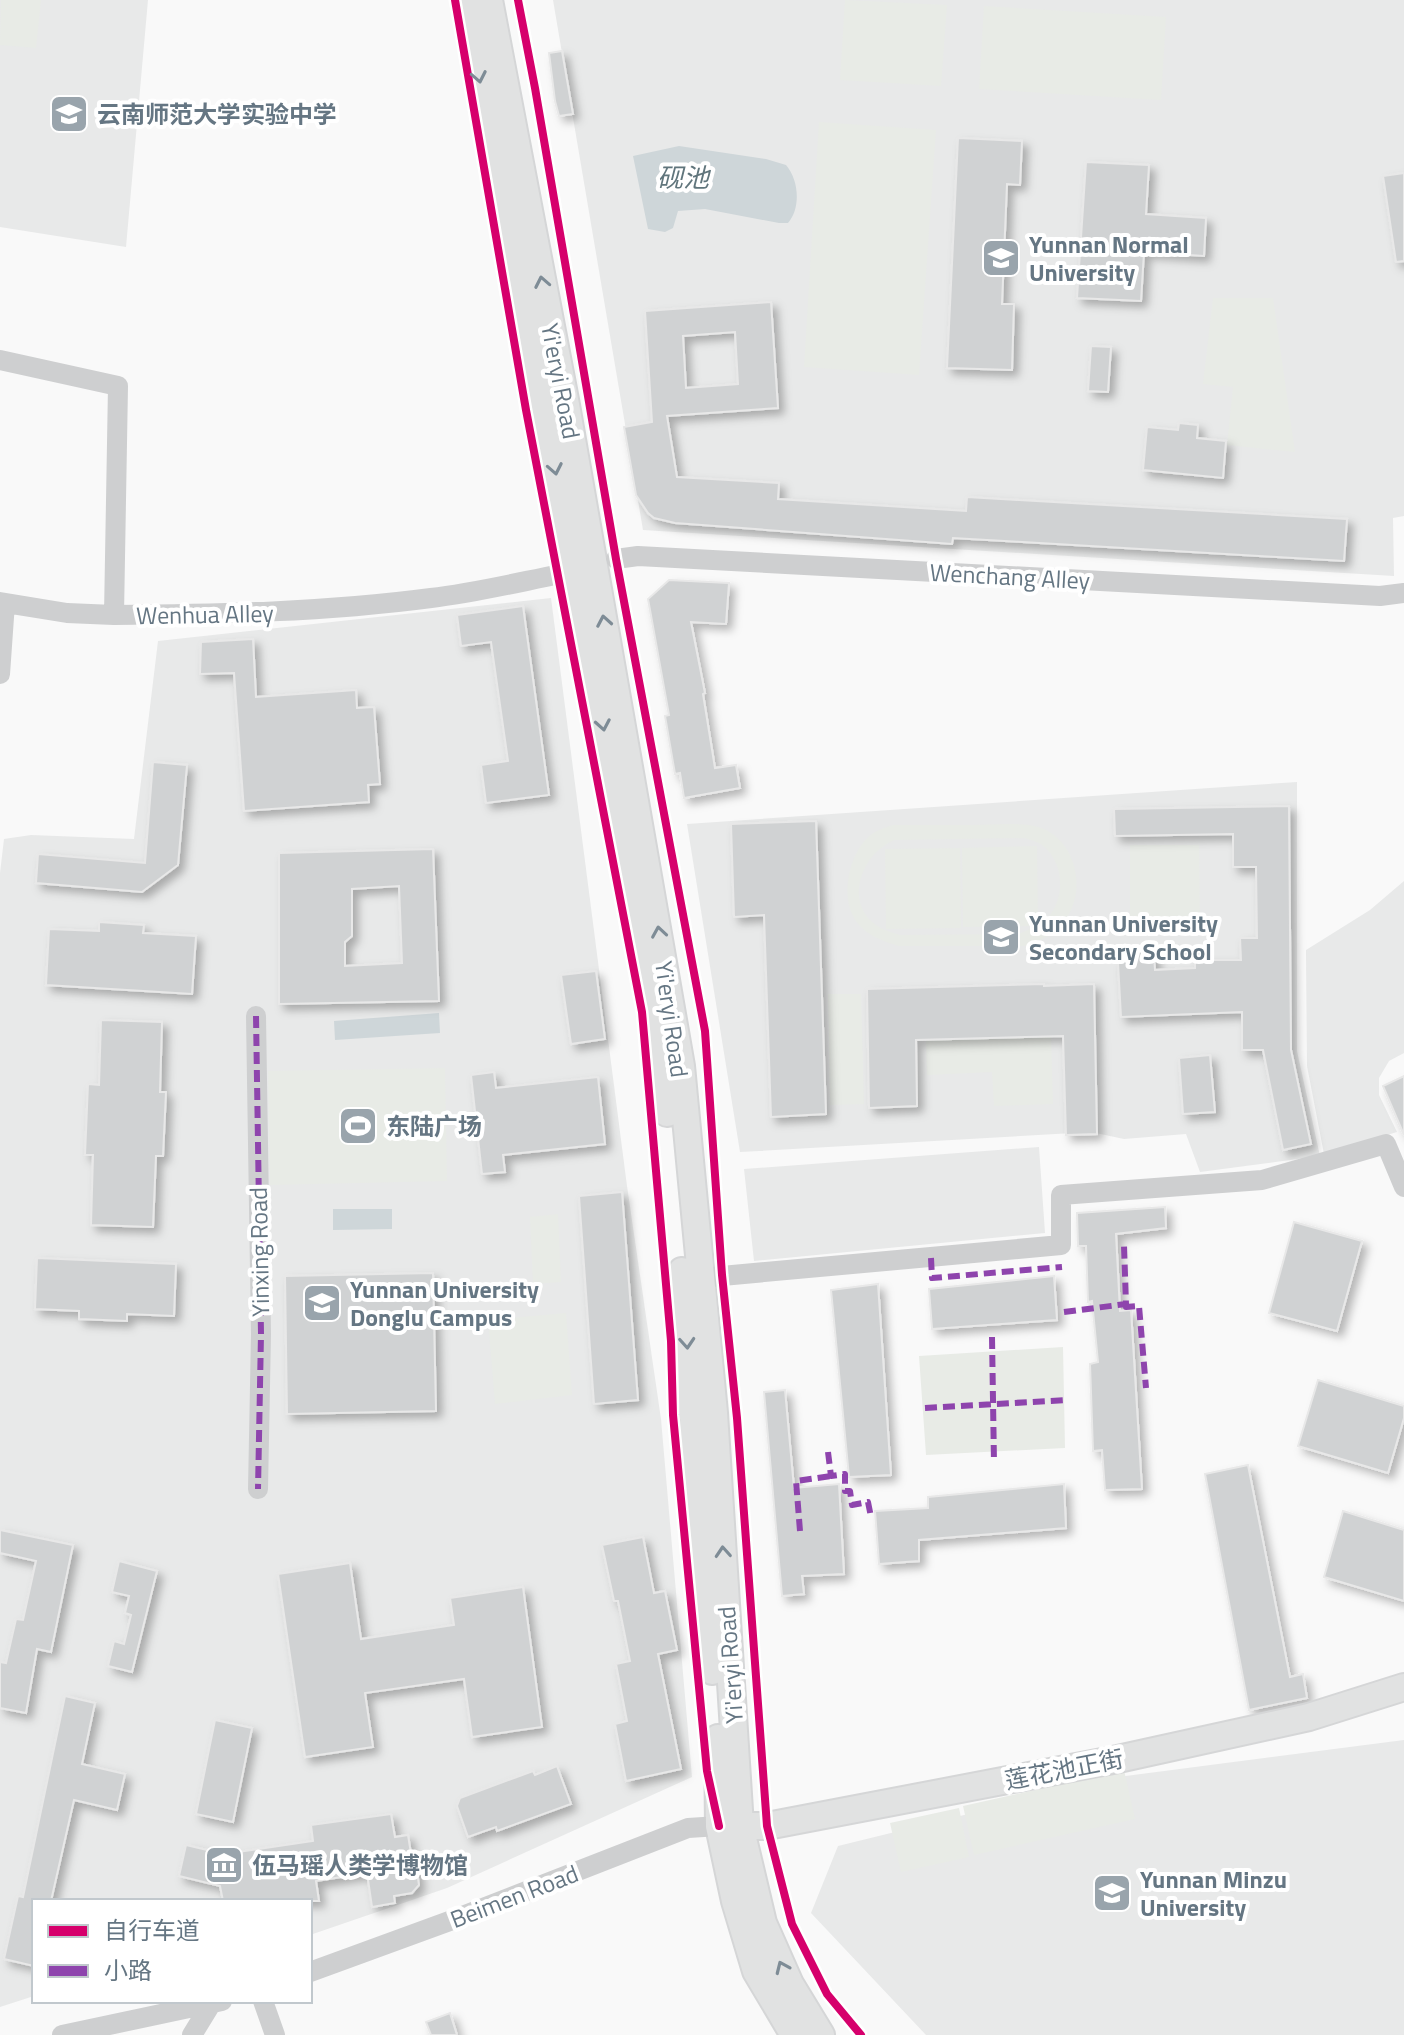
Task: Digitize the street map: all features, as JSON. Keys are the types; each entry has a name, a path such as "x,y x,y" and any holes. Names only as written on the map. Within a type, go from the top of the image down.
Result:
{"main road":[{"name":"Yi'eryi Road","path":"465,0 595,566 677,1195 718,1738 729,1826 763,1923 790,1984 821,2035"},
{"name":"Yi'eryi Road","path":"489,0 595,566 681,1066 714,1413 729,1826 735,1901 756,1971 794,2035"},
{"name":"莲花池正街","path":"729,1826 767,1826 1118,1759 1309,1717 1404,1687"}],"street":[{"name":"Wenhua Alley","path":"0,360 118,386 114,615 294,613 434,598 595,566"},
{"name":"Wenchang Alley","path":"595,566 638,556 1380,596 1404,593"},
{"path":"0,674 2,602 67,613 114,615"},
{"name":"Yinxing Road","path":"256,1016 261,1334 258,1489"},
{"path":"700,1278 1061,1245 1061,1195 1262,1180 1386,1144 1404,1187"},
{"name":"Beimen Road","path":"312,1971 688,1828 729,1826"},
{"path":"62,2035 212,2003"},
{"path":"192,2035 216,2003"},
{"path":"264,2003 275,2035"}],"shaded area":[{"name":"云南师范大学实验中学","path":"0,0 148,0 126,247 0,227"},
{"path":"1,0 41,0 36,48 0,45"},
{"name":"Yunnan Normal University","path":"553,0 1404,0 1404,516 1393,518 1394,576 643,530"},
{"path":"845,0 947,5 941,86 840,80"},
{"path":"984,6 1166,17 1161,100 979,89"},
{"path":"819,122 936,130 919,375 804,367"},
{"path":"1213,298 1273,298 1295,452 1227,445 1233,387 1203,384"},
{"name":"Yunnan University Donglu Campus","path":"551,598 627,1186 661,1419 692,1777 447,1888 312,1934 312,1899 32,1899 32,1997 0,2007 0,873 4,839 31,835 134,839 158,641"},
{"name":"Yunnan University Secondary School","path":"1297,782 1297,1051 1320,1156 1200,1172 1186,1134 1124,1139 1091,1132 740,1152 687,824"},
{"path":"1015,824 1042,828 1061,842 1073,862 1077,886 1072,908 1057,930 1024,946 899,946 879,939 862,928 853,916 849,906 848,883 854,858 860,848 875,832 893,825","holes":["1025,838 1041,845 1051,854 1060,876 1054,909 1038,925 1037,846 962,848 963,927 1036,926 1019,934 900,935 878,927 864,911 859,888 862,875 875,854 895,840"]},
{"path":"1130,845 1199,845 1200,934 1130,934"},
{"path":"960,848 961,928 886,929 885,849"},
{"path":"1404,881 1404,1053 1389,1061 1379,1078 1379,1095 1397,1132 1324,1154 1307,1066 1306,950 1370,910"},
{"path":"828,994 861,994 864,1104 830,1105"},
{"path":"1051,1036 1053,1104 994,1106 992,1072 927,1075 926,1040"},
{"name":"东陆广场","path":"445,1068 447,1181 270,1185 268,1071"},
{"path":"1039,1147 1045,1233 754,1261 744,1169"},
{"path":"558,1214 561,1282 533,1284 530,1217"},
{"path":"566,1313 572,1395 495,1404 488,1320"},
{"path":"1063,1347 1065,1448 926,1455 919,1356"},
{"name":"Yunnan Minzu University","path":"1404,1740 1404,2035 926,2035 811,1913 838,1846 1118,1777"},
{"path":"1124,1770 1135,1819 974,1855 963,1806"},
{"path":"959,1808 969,1857 901,1872 890,1823"}],"water":[{"name":"砚池","path":"679,146 766,159 786,165 794,178 797,194 795,210 788,223 705,209 678,211 673,228 665,232 648,229 633,156"},
{"path":"439,1013 440,1033 335,1040 334,1021"},
{"path":"333,1209 392,1209 392,1229 333,1230"}],"building":[{"path":"562,51 573,114 559,116 549,53"},
{"path":"958,138 1022,141 1020,185 1007,184 1002,304 1014,304 1012,370 947,368"},
{"path":"1086,162 1149,165 1146,214 1206,218 1204,256 1144,252 1141,301 1077,298"},
{"path":"1404,173 1404,261 1396,262 1383,176"},
{"path":"771,302 778,408 667,416 677,477 779,483 778,499 966,511 967,497 1347,519 1344,561 953,538 952,544 675,523 654,518 636,495 624,427 652,422 645,311","holes":["735,332 738,384 686,388 683,336"]},
{"path":"1091,346 1111,347 1108,392 1088,391"},
{"path":"1179,423 1198,425 1197,438 1226,441 1223,478 1143,470 1147,427 1178,430"},
{"path":"669,580 729,583 726,624 691,622 715,768 736,765 740,788 684,798 680,773 675,774 665,716 669,715 648,599"},
{"path":"523,606 549,795 486,803 481,765 508,761 491,642 461,646 457,615"},
{"path":"253,639 256,697 356,690 357,708 374,707 380,784 368,785 369,802 244,811 234,673 200,674 201,642"},
{"path":"153,762 187,765 178,865 142,892 36,883 38,854 145,863"},
{"path":"1289,806 1291,1050 1311,1144 1283,1150 1263,1050 1242,1050 1242,1012 1121,1017 1118,963 1127,950 1142,948 1154,955 1155,970 1195,968 1195,960 1241,960 1240,938 1257,938 1256,867 1233,867 1233,834 1115,836 1114,809"},
{"path":"816,821 826,1114 771,1117 764,915 734,917 731,824"},
{"path":"433,849 439,1001 279,1004 279,853","holes":["399,886 402,963 345,966 345,942 352,936 352,889"]},
{"path":"99,922 144,925 143,933 196,936 192,994 46,985 49,929 99,931"},
{"path":"596,971 605,1039 571,1044 561,975"},
{"path":"1094,984 1097,1134 1066,1135 1063,1036 916,1040 917,1106 869,1108 867,989"},
{"path":"101,1020 162,1022 160,1092 166,1092 163,1156 156,1156 153,1227 91,1225 93,1155 85,1155 88,1084 99,1085"},
{"path":"1210,1055 1215,1112 1183,1114 1179,1058"},
{"path":"494,1072 496,1088 598,1077 605,1144 503,1155 505,1172 482,1174 471,1075"},
{"path":"1404,1076 1404,1135 1383,1086"},
{"path":"622,1192 638,1400 594,1404 579,1196"},
{"path":"1165,1207 1166,1228 1116,1234 1120,1311 1131,1310 1142,1489 1105,1490 1102,1450 1093,1451 1090,1364 1098,1362 1092,1301 1088,1302 1086,1246 1078,1246 1077,1213"},
{"path":"1294,1222 1362,1241 1337,1331 1269,1313"},
{"path":"37,1258 176,1264 174,1316 127,1314 127,1321 79,1319 79,1311 35,1309"},
{"path":"433,1273 436,1411 287,1414 285,1276"},
{"path":"1054,1276 1057,1320 932,1329 929,1289"},
{"path":"878,1284 891,1475 849,1477 831,1290"},
{"path":"1318,1380 1404,1406 1404,1418 1388,1473 1298,1446"},
{"path":"785,1390 794,1488 839,1484 844,1574 802,1576 804,1594 782,1596 764,1392"},
{"path":"1248,1465 1290,1677 1303,1674 1307,1698 1249,1710 1205,1474"},
{"path":"1064,1484 1066,1528 919,1540 919,1561 879,1564 875,1511 928,1508 928,1497"},
{"path":"1343,1511 1404,1530 1404,1601 1324,1577"},
{"path":"0,1530 73,1545 51,1652 37,1649 26,1713 0,1708 0,1662 6,1663 16,1619 23,1620 36,1561 0,1553"},
{"path":"643,1537 654,1593 665,1591 677,1650 658,1654 681,1769 626,1781 615,1724 627,1721 616,1664 630,1661 618,1601 614,1601 602,1545"},
{"path":"119,1561 157,1571 132,1672 108,1666 114,1641 124,1644 131,1615 125,1613 129,1596 112,1592"},
{"path":"350,1563 361,1639 454,1625 450,1598 523,1587 542,1727 472,1737 464,1679 365,1693 373,1747 305,1757 278,1574"},
{"path":"65,1696 95,1703 82,1764 125,1774 117,1810 74,1800 51,1899 32,1899 32,1966 4,1959 18,1896 23,1897"},
{"path":"215,1720 252,1728 233,1822 196,1814"},
{"path":"557,1766 571,1804 497,1831 496,1827 468,1837 457,1806 460,1798 533,1771 535,1775"},
{"path":"391,1814 395,1837 408,1835 419,1885 412,1893 394,1896 395,1903 372,1907 367,1873 316,1881 319,1901 223,1899 220,1886 179,1876 186,1845 224,1854 313,1841 311,1825"},
{"path":"450,2013 457,2035 431,2035 426,2022"}],"marked path":[{"path":"256,1016 261,1334 258,1489"},
{"path":"1064,1312 1126,1304 1124,1246"},
{"path":"931,1258 932,1278 1062,1267"},
{"path":"1126,1304 1126,1307 1139,1306 1146,1388"},
{"path":"992,1337 994,1463"},
{"path":"925,1408 1067,1400"},
{"path":"828,1452 831,1476 845,1474 845,1491 850,1491 852,1505 868,1502 871,1517"},
{"path":"800,1531 796,1481 831,1476"}],"cycle path":[{"path":"455,0 526,410 642,1012 671,1341 673,1415 707,1771 719,1826"},
{"path":"518,0 616,559 705,1031 767,1826 792,1924 827,1994 861,2035"}],"place":[{"name":"云南师范大学实验中学","path":"69,114"},
{"name":"Yunnan Normal University","path":"1001,258"},
{"name":"Yunnan University Secondary School","path":"1001,937"},
{"name":"东陆广场","path":"358,1126"},
{"name":"Yunnan University Donglu Campus","path":"322,1303"},
{"name":"伍马瑶人类学博物馆","path":"224,1865"},
{"name":"Yunnan Minzu University","path":"1112,1893"}]}
